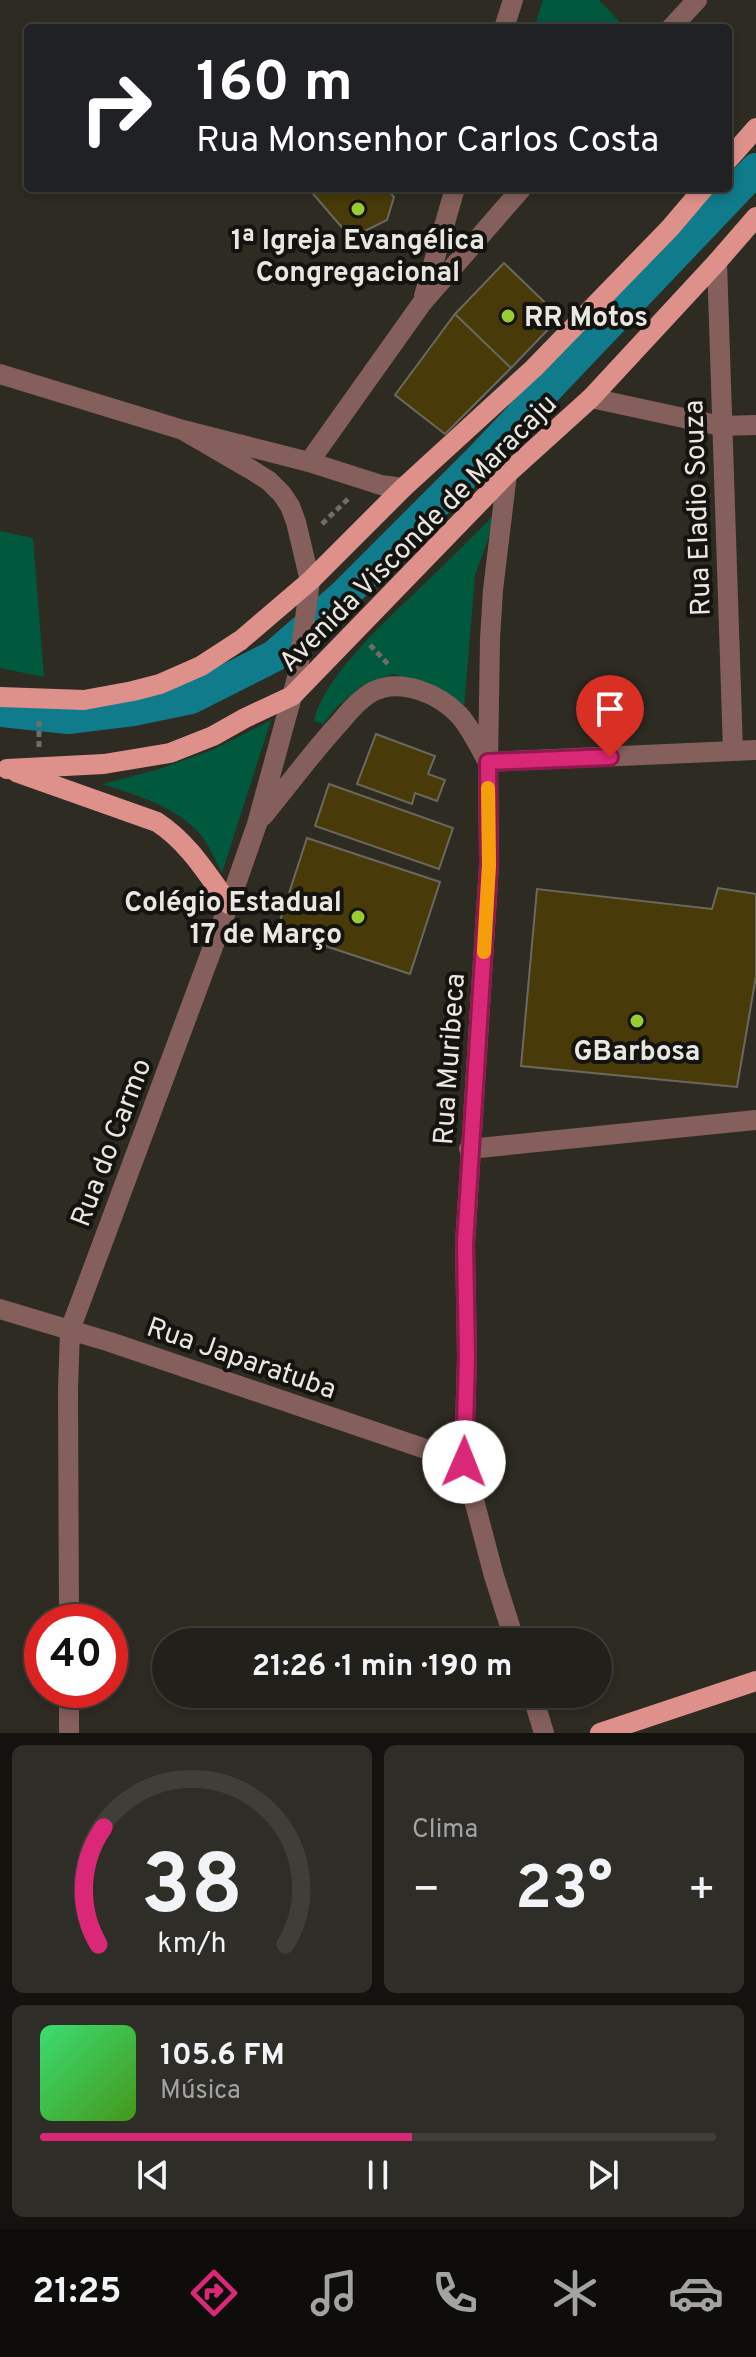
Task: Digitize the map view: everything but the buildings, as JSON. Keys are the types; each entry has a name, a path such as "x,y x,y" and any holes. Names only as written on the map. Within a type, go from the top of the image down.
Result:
{"main road":[{"path":"732,155 756,128"},
{"name":"Avenida Visconde de Maracaju","path":"0,697 84,700 133,691 160,684 201,666 241,640 310,581 403,488 534,368 700,192"},
{"name":"Avenida Visconde de Maracaju","path":"4,768 104,764 170,753 213,736 294,687 356,630 507,474 591,398 756,217"},
{"path":"4,768 157,822 188,848 229,904"},
{"path":"600,1733 756,1681"}],"street":[{"path":"505,24 513,0"},
{"path":"675,24 697,0"},
{"path":"422,303 454,192"},
{"path":"309,462 422,303 509,192"},
{"name":"Rua Eladio Souza","path":"717,262 733,751"},
{"path":"0,374 183,430 403,488"},
{"path":"591,398 721,426 756,425"},
{"path":"183,430 269,481 282,494 296,522 310,581"},
{"name":"Rua Muribeca","path":"507,474 493,590 488,762 489,865 465,1244 467,1357 464,1462 511,1628"},
{"name":"Rua do Carmo","path":"69,1604 70,1330 257,824 294,687 310,581"},
{"path":"257,824 317,748 361,700 374,691 386,688 411,688 437,697 459,715 488,762 756,750"},
{"path":"469,1149 756,1120"},
{"name":"Rua Japaratuba","path":"0,1309 464,1462"},
{"path":"69,1708 69,1733"},
{"path":"536,1708 544,1733"}],"path":[{"path":"321,525 368,481"},
{"path":"356,630 411,688"},
{"path":"39,717 39,749"}],"green space":[{"path":"543,0 599,0 619,21 614,24 535,24"},
{"path":"499,510 475,575 464,708 441,689 393,674 361,686 323,724 314,721 330,686 358,650"},
{"path":"0,531 33,538 44,677 0,668"},
{"path":"271,720 222,873 203,837 189,824 154,802 102,784 156,770 212,750"}],"waterway":[{"path":"0,711 68,718 133,710 191,698 274,656 343,596 479,460 756,169"}],"slow traffic":[{"path":"484,952 489,865 488,788"}],"place":[{"name":"1ª Igreja Evangélica Congregacional","path":"358,209"},
{"name":"RR Motos","path":"508,316"},
{"name":"Colégio Estadual 17 de Março","path":"358,917"},
{"name":"GBarbosa","path":"637,1021"}],"route":[{"path":"464,1462 467,1357 465,1244 489,865 488,762 610,757"}]}
